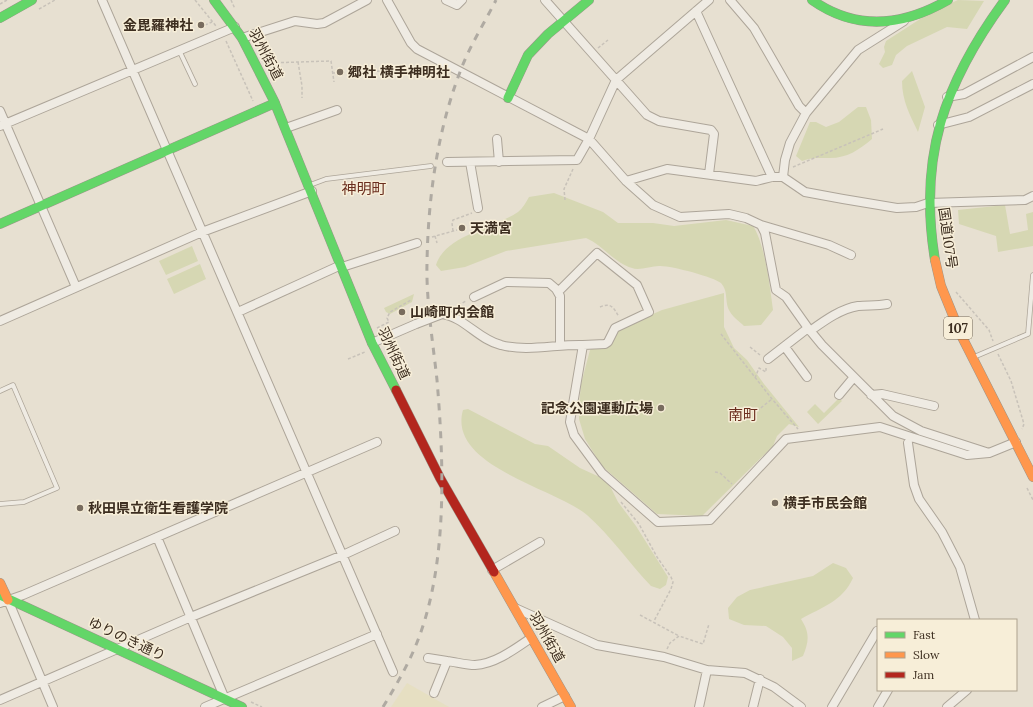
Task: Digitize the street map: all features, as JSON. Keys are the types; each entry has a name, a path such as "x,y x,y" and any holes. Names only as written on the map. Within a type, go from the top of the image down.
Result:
{"main road":[{"path":"0,18 19,3 32,0"},
{"name":"羽州街道","path":"214,0 235,26 275,103 311,188 368,333 443,484 571,707"},
{"path":"508,98 528,55 548,34 589,0"},
{"path":"812,0 832,12 857,20 882,21 908,18 945,1"},
{"name":"国道107号","path":"1005,0 972,47 954,80 938,125 930,172 928,203 933,252 941,285 956,324 1033,477"},
{"path":"0,224 275,103"},
{"path":"0,583 3,599"},
{"name":"ゆりのき通り","path":"3,599 242,707"}],"street":[{"path":"102,0 166,151 238,312 393,672"},
{"path":"242,38 295,21 317,24 324,23 367,0"},
{"path":"387,0 411,43 417,49 508,98 589,139 626,181 653,205 680,218 729,214 746,218 761,225 829,244 851,255"},
{"path":"446,0 457,5 462,0"},
{"path":"545,0 647,115 659,121 711,130 714,134 709,174"},
{"path":"447,162 577,160 589,139 616,80 709,0"},
{"path":"730,0 754,28 799,106 806,112"},
{"path":"696,11 772,177"},
{"path":"784,175 790,143 806,112 858,50 908,18"},
{"path":"3,125 131,69 235,26"},
{"path":"948,97 964,94 1033,57"},
{"path":"938,125 969,117 1033,84"},
{"path":"286,128 337,110"},
{"path":"0,111 3,125 41,206 76,287"},
{"path":"497,139 499,162"},
{"path":"470,162 478,208"},
{"path":"626,181 667,169 756,181 784,175 805,192 897,208 916,207 928,203 1025,200 1033,196"},
{"path":"0,321 202,232 311,188"},
{"path":"761,225 765,233 776,290 786,297 809,330 854,377 893,416 910,428 989,453"},
{"path":"238,312 342,266 417,243"},
{"path":"442,314 450,315 473,332 500,345 529,347 605,344 608,342 615,328 649,312 637,285 597,253 558,292"},
{"path":"474,297 506,282 548,283 558,292 560,296 560,345"},
{"path":"768,359 809,330 846,310 858,306 876,306 887,304"},
{"path":"374,345 416,324 452,309"},
{"path":"583,345 570,422 574,435 602,473 658,522 710,520 786,439 880,427 967,455 989,453 1016,442"},
{"path":"785,347 807,377"},
{"path":"839,395 854,377"},
{"path":"872,395 882,394 934,406"},
{"path":"53,707 3,599 24,595 377,442"},
{"path":"908,443 914,485 919,499 942,532 960,567 975,619"},
{"path":"0,700 395,531"},
{"path":"157,537 226,699"},
{"path":"492,570 540,542"},
{"path":"513,607 597,645 664,656 707,670 745,673 774,687 801,707"},
{"path":"832,707 877,631"},
{"path":"205,707 377,634"},
{"path":"428,658 474,665 485,664 509,652 531,638"},
{"path":"434,693 447,661"},
{"path":"699,707 707,670"},
{"path":"753,707 760,679"},
{"path":"878,707 887,691"},
{"path":"947,707 966,691"},
{"path":"542,707 565,696"}],"lane":[{"path":"179,49 195,84"},
{"path":"311,188 326,179 431,166"},
{"path":"972,357 1028,334 1033,275"},
{"path":"0,391 13,385 57,488 24,502 0,504"}],"path":[{"path":"0,4 7,0"},
{"path":"194,0 221,32 228,43 257,111"},
{"path":"206,25 212,22"},
{"path":"592,53 608,40"},
{"path":"257,66 268,62 331,61 334,82"},
{"path":"298,62 302,86 302,98"},
{"path":"332,73 383,71"},
{"path":"784,175 799,164 883,129"},
{"path":"565,200 564,189 577,160"},
{"path":"453,231 453,220 475,212 478,208"},
{"path":"432,237 457,230"},
{"path":"435,236 437,243"},
{"path":"953,287 989,330 1011,381 1024,424 1022,430"},
{"path":"452,309 474,297"},
{"path":"368,333 389,322 387,318 390,312 411,300"},
{"path":"600,307 606,304 614,308 623,324"},
{"path":"721,334 772,399 804,436"},
{"path":"348,359 374,345"},
{"path":"750,347 764,358 768,359 766,372 759,368 755,378"},
{"path":"747,412 757,411 772,399"},
{"path":"715,472 720,473 738,490"},
{"path":"1027,487 1033,500"},
{"path":"620,489 619,497 621,503 639,524 673,582 671,589 654,621"},
{"path":"640,615 654,621 679,636 703,644 709,624"},
{"path":"664,656 670,643 679,636"}],"shaded area":[{"path":"407,683 449,707 391,707"}],"green space":[{"path":"958,0 984,1 967,29 947,27 907,46 896,55 892,65 883,68 879,64 885,52 884,47 886,41 931,12"},
{"path":"912,71 925,107 918,132 907,108 902,88 902,81"},
{"path":"858,107 866,107 871,120 872,139 867,143 852,153 842,157 812,158 802,161 796,156 810,122 816,122 826,127 839,122"},
{"path":"554,193 603,212 618,223 653,223 674,226 726,220 753,226 761,243 764,254 773,310 761,325 744,326 729,311 725,289 721,283 710,278 672,267 656,266 635,269 626,266 586,238 506,251 465,267 441,271 436,265 441,255 449,246 460,239 508,218 518,212 529,197"},
{"path":"1005,205 1010,234 1028,230 1026,214 1033,212 1033,246 998,252 996,236 959,224 958,210"},
{"path":"192,246 198,261 166,275 159,261"},
{"path":"200,264 206,279 174,294 167,279"},
{"name":"記念公園運動広場","path":"724,293 724,327 734,348 747,360 764,384 799,427 789,424 777,436 773,446 702,516 657,514 602,466 585,439 579,419 579,406 581,384 590,350 593,347 604,349 612,341 617,330 662,310"},
{"path":"414,294 412,302 390,314 386,312 384,308"},
{"path":"839,398 842,401 818,424 807,412 815,404 824,413"},
{"path":"468,409 535,444 548,446 580,468 604,479 668,577 666,585 660,589 651,586 596,523 587,515 572,505 507,473 487,461 471,446 462,429 463,410"},
{"path":"833,563 846,568 853,578 843,593 831,603 801,619 808,637 803,656 792,661 792,648 783,637 766,626 744,625 729,619 728,608 737,597 750,590 813,576"}],"railway":[{"path":"383,707 405,669 416,645 426,615 434,582 439,549 442,480 441,446 437,380 430,322 427,277 429,215 435,166 445,118 460,72 472,45 496,0"}],"traffic: fast":[{"path":"0,18 32,0"},
{"path":"214,0 242,38 274,101 372,343 396,390"},
{"path":"508,98 528,55 548,34 589,0"},
{"path":"812,0 845,17 880,21 897,20 914,15 931,9 948,0"},
{"path":"935,260 931,223 930,188 934,154 941,122 966,61 1005,0"},
{"path":"0,224 275,103"},
{"path":"0,595 242,707"}],"traffic: slow":[{"path":"935,260 941,286 961,335 1033,477"},
{"path":"494,572 571,707"},
{"path":"0,583 8,600"}],"traffic: jam":[{"path":"396,390 440,478 494,572"}],"place":[{"name":"金毘羅神社","path":"201,25"},
{"name":"郷社 横手神明社","path":"340,72"},
{"name":"天満宮","path":"462,228"},
{"name":"山崎町内会館","path":"402,312"},
{"name":"記念公園運動広場","path":"661,408"},
{"name":"横手市民会館","path":"775,503"},
{"name":"秋田県立衛生看護学院","path":"80,508"}],"district":[{"name":"神明町","path":"364,188"},
{"name":"南町","path":"743,414"}]}
